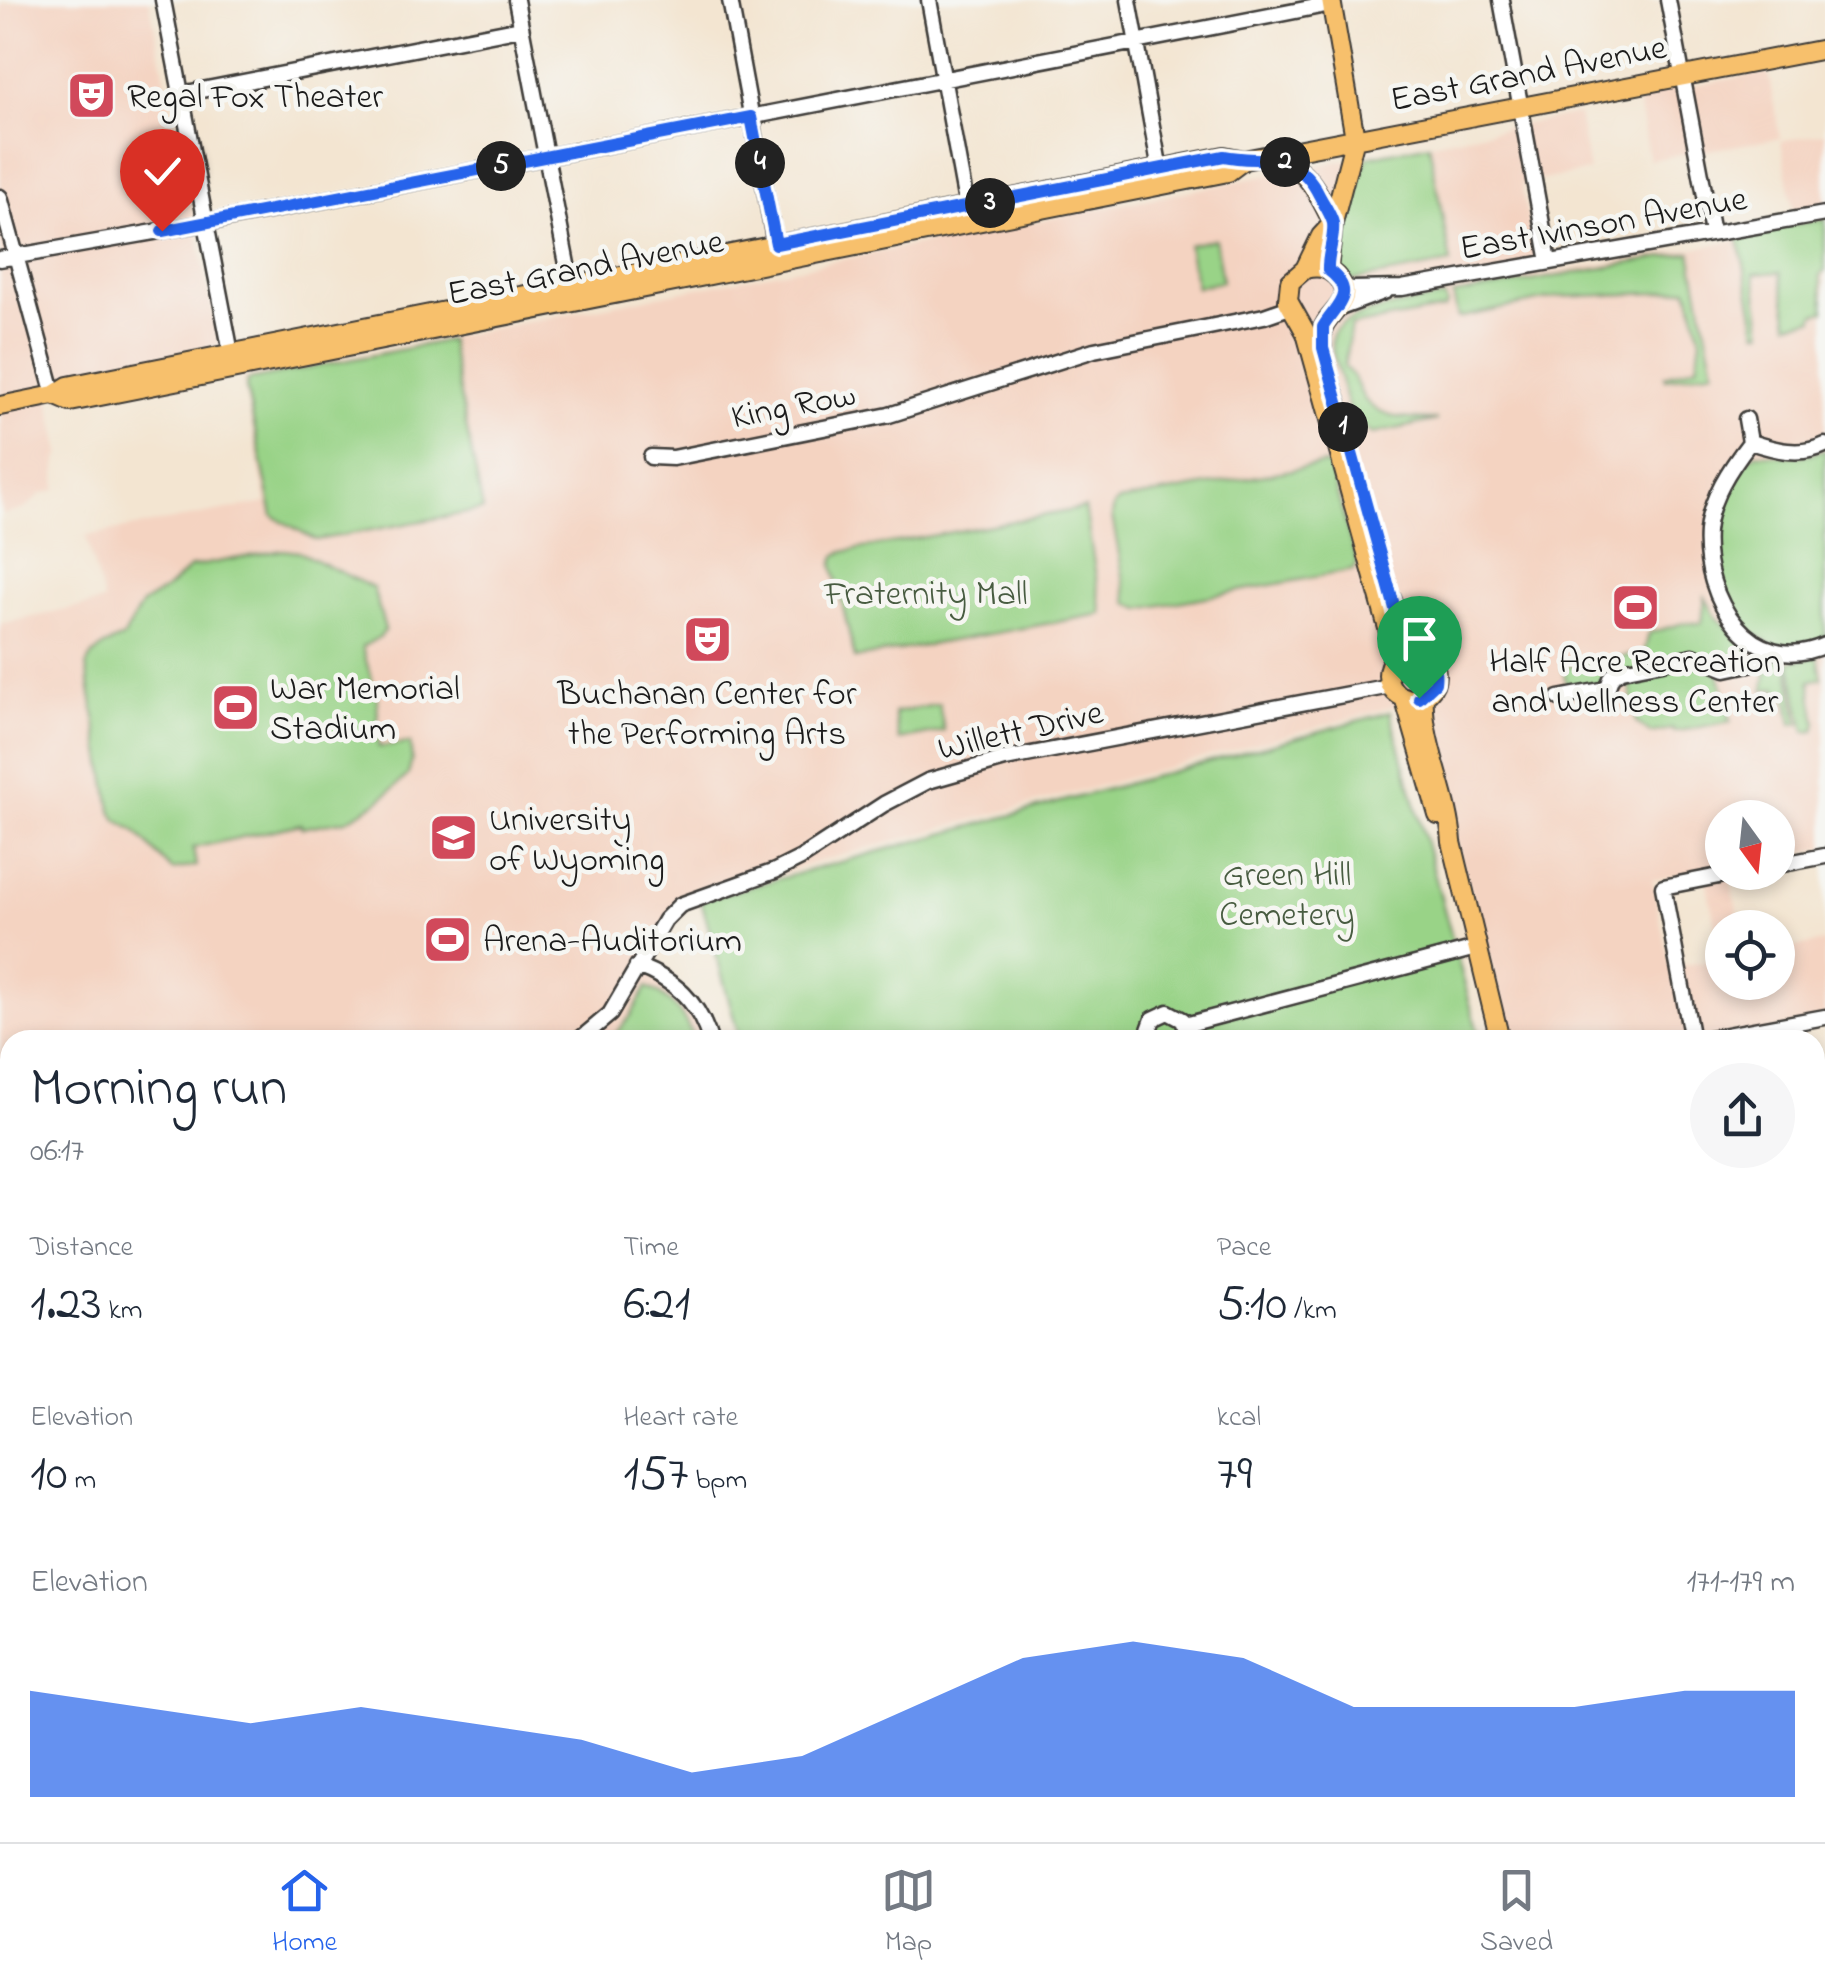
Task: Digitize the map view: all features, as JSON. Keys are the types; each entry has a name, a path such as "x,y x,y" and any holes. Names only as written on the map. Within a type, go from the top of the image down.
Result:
{"main road":[{"path":"1328,270 1333,223 1355,138 1331,2"},
{"name":"East Grand Avenue","path":"0,406 54,395 68,386 1224,156 1244,160 1825,49"},
{"path":"1244,160 1275,159 1296,166 1315,187 1333,223"},
{"name":"East Grand Avenue","path":"54,395 70,402 1210,176 1228,172 1244,160"},
{"path":"1333,223 1321,236 1306,269 1290,282 1287,294 1406,637 1416,651 1428,657 1436,672 1435,683 1424,696 1426,720 1497,1030"},
{"path":"1306,269 1328,270 1342,286 1343,296 1322,335 1323,348 1344,451 1396,656 1388,672 1440,820 1452,842"},
{"path":"1295,313 1317,322 1333,314"},
{"path":"1396,656 1416,651"},
{"path":"1397,692 1424,696"}],"street":[{"path":"163,0 231,353"},
{"path":"516,0 571,285"},
{"path":"730,0 776,244"},
{"path":"929,0 967,208"},
{"path":"1129,0 1160,170"},
{"path":"1501,0 1549,262"},
{"path":"1668,0 1712,233"},
{"path":"0,259 206,223 1331,2"},
{"path":"181,94 522,28"},
{"path":"0,197 54,395"},
{"name":"East Ivinson Avenue","path":"1342,286 1392,289 1825,214"},
{"name":"East Ivinson Avenue","path":"1333,314 1392,289"},
{"name":"King Row","path":"651,457 674,458 888,415 1094,350 1295,313"},
{"path":"1746,419 1750,442 1726,475 1707,532 1720,604 1736,630 1770,649 1787,654 1825,646"},
{"path":"1750,442 1802,452 1825,445"},
{"path":"1559,698 1607,689 1612,676 1622,670 1693,656 1726,669 1754,663 1770,649"},
{"name":"Willett Drive","path":"591,1030 610,1014 665,920 680,906 788,864 928,781 1005,759 1397,692"},
{"path":"1795,862 1825,856"},
{"path":"1693,1030 1663,887 1705,879"},
{"path":"1192,1030 1476,948"},
{"path":"637,966 657,973 683,992 706,1030"},
{"path":"1149,1030 1153,1019 1162,1013 1179,1016 1184,1030"},
{"path":"1752,1030 1825,1017"}],"shaded area":[{"path":"25,0 149,0 220,345 45,379 61,453 56,465 56,490 41,494 25,509 3,515 0,5"},
{"path":"1768,72 1780,138 1649,160 1637,96"},
{"name":"University of Wyoming","path":"1578,114 1589,171 1521,184 1539,275 1797,230 1781,141 1825,133 1825,848 1795,854 1795,800 1705,800 1705,875 1704,870 1652,880 1670,968 1705,962 1705,1000 1795,1000 1795,947 1825,942 1825,1026 1802,1030 1508,1030 1414,701 824,860 680,905 638,966 677,985 702,1030 0,1030 0,624 104,602 86,536 266,503 243,378"},
{"name":"University of Wyoming","path":"1708,890 1733,890 1737,910 1712,910"}],"green space":[{"path":"1429,144 1451,263 1351,281 1343,278 1336,262 1337,248 1367,157"},
{"path":"1825,219 1825,270 1820,275 1825,311 1814,314 1814,319 1789,323 1780,272 1754,274 1763,331 1757,331 1738,234"},
{"path":"1215,239 1222,281 1196,287 1188,245"},
{"path":"1691,252 1714,370 1665,379 1664,376 1697,365 1701,339 1688,288 1558,297 1458,318 1453,295"},
{"path":"1445,297 1444,309 1351,326 1344,367 1366,401 1390,416 1437,420 1373,434 1365,430 1354,420 1346,400 1332,349 1337,329 1363,314"},
{"path":"449,340 483,510 316,540 273,516 246,387 248,380"},
{"path":"1825,450 1825,641 1780,649 1740,625 1720,578 1715,522 1727,488 1739,468 1756,453 1800,456"},
{"name":"Fraternity Mall","path":"1325,464 1330,468 1357,564 1354,570 1140,609 1128,603 1112,516 1119,501"},
{"name":"Fraternity Mall","path":"1085,508 1102,614 855,658 833,565 842,552"},
{"name":"War Memorial Stadium","path":"283,550 299,552 373,588 385,629 381,636 362,647 377,697 379,747 410,743 412,760 408,775 378,802 346,820 302,828 301,824 193,848 196,866 172,870 134,830 117,820 111,809 86,666 104,646 123,638 142,604 191,567"},
{"path":"1705,597 1716,617 1749,645 1743,659 1722,664 1703,654 1568,694 1563,668 1644,653 1649,633 1684,623 1702,623"},
{"path":"1818,656 1822,678 1810,681 1817,723 1815,731 1805,732 1790,661"},
{"path":"1778,658 1787,660 1799,723 1792,724 1786,692 1778,693 1777,688 1764,690 1766,673"},
{"path":"1696,662 1719,673 1731,721 1650,733 1636,722 1628,674"},
{"path":"939,704 944,731 899,740 894,713"},
{"name":"Green Hill Cemetery","path":"1390,712 1477,1030 737,1030 701,900"},
{"path":"647,987 676,1008 689,1030 619,1030"}],"place":[{"name":"Regal Fox Theater","path":"92,95"},
{"name":"Half Acre Recreation and Wellness Center","path":"1635,608"},
{"name":"Buchanan Center for the Performing Arts","path":"707,640"},
{"name":"War Memorial Stadium","path":"235,707"},
{"name":"University of Wyoming","path":"454,838"},
{"name":"Arena-Auditorium","path":"448,939"}],"route":[{"path":"162,231 751,117 776,244 1224,156 1290,163 1315,187 1333,223 1328,270 1340,282 1343,296 1340,308 1323,327 1323,348 1397,616 1410,645 1428,657 1436,672 1435,683 1419,698"}]}
